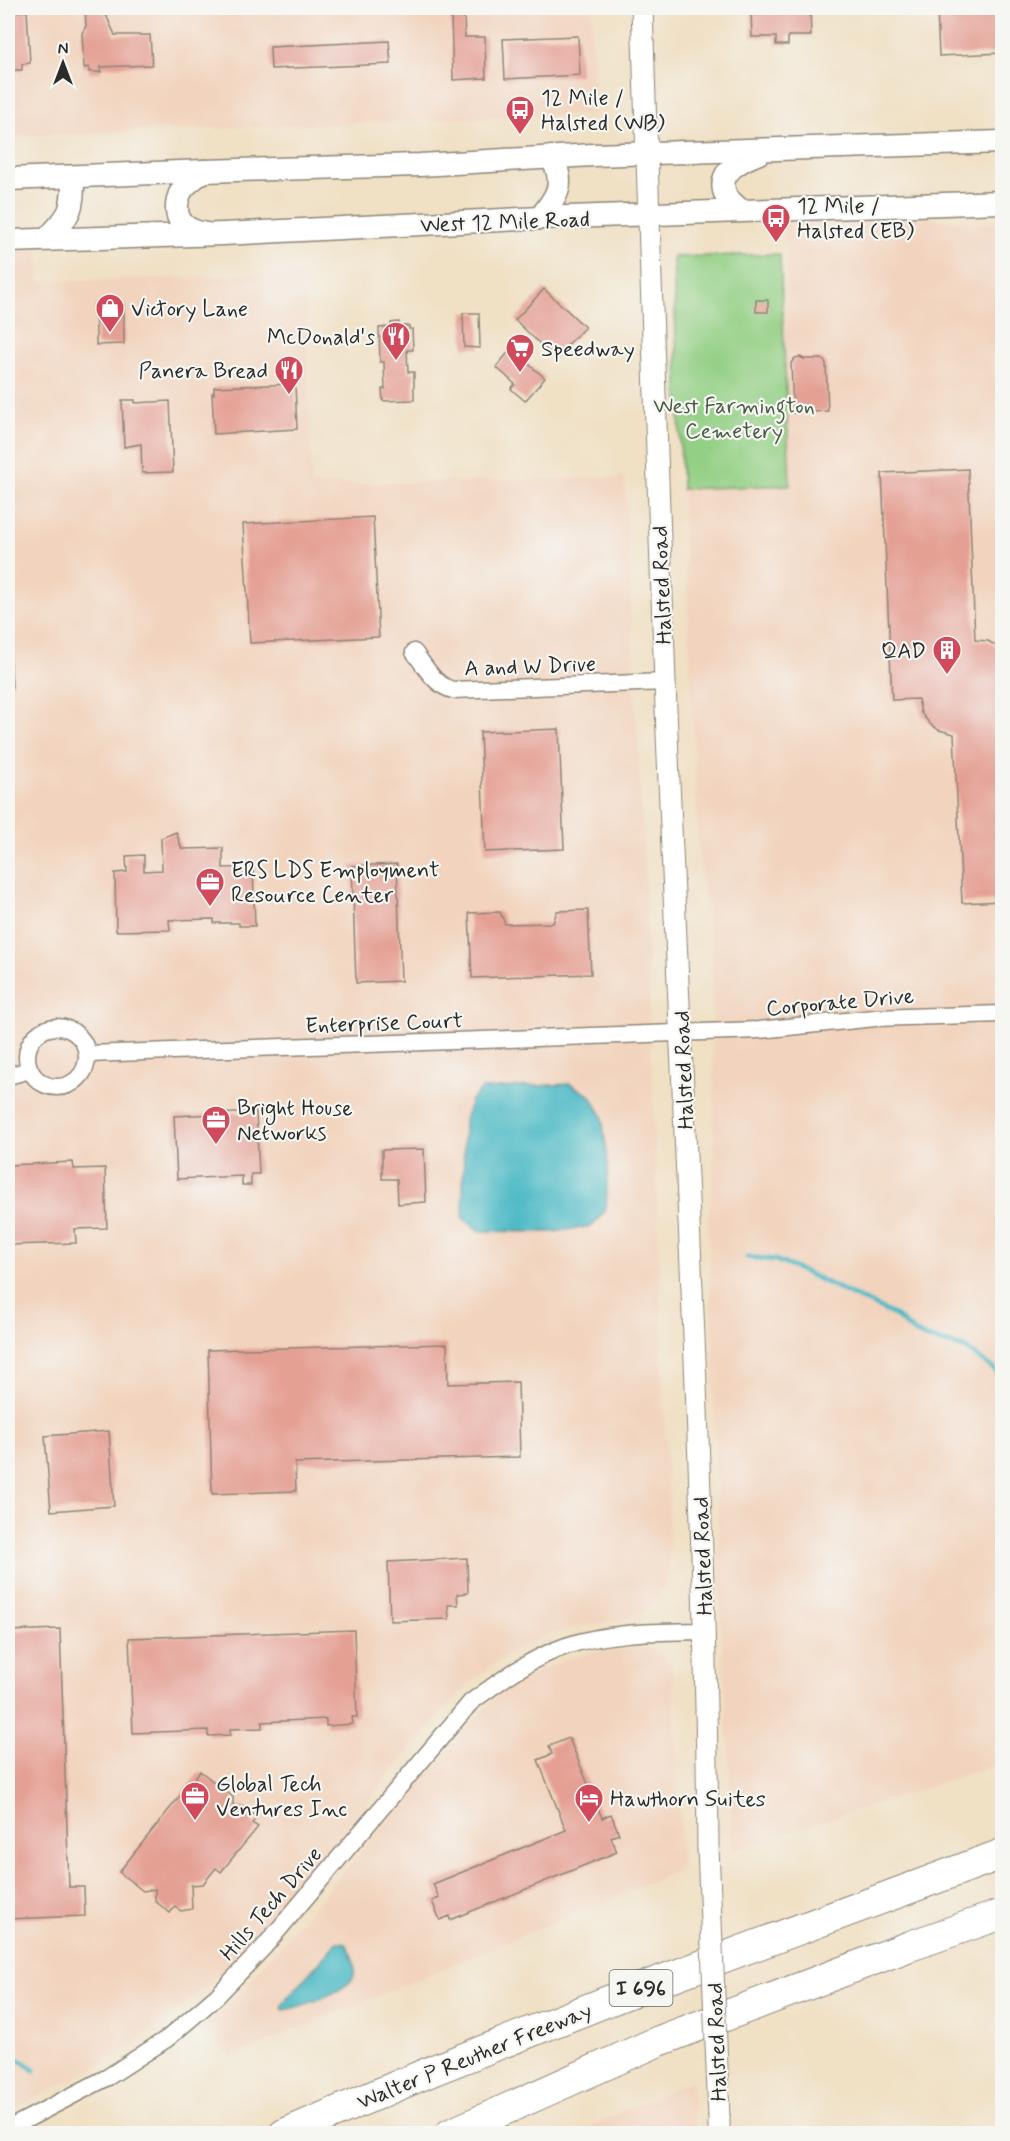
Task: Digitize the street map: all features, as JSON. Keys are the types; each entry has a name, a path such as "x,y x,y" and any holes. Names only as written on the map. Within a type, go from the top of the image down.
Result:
{"highway":[{"name":"Walter P Reuther Freeway","path":"284,2133 434,2070 641,1988 1002,1854"},
{"name":"I 696","path":"450,2133 659,2041 910,1946 1002,1914"}],"main road":[{"path":"8,179 1002,142"},
{"path":"740,210 726,197 723,182 729,170 740,161 769,149"},
{"path":"540,218 552,203 560,184 558,169 551,157"},
{"path":"204,171 183,187 177,205 182,224 192,231 207,234"},
{"path":"47,238 67,218 73,203 73,177"},
{"name":"West 12 Mile Road","path":"8,241 540,218 649,216 740,210 1002,202"}],"street":[{"name":"Halsted Road","path":"642,8 665,682 705,1631 708,1848 719,2125"},
{"name":"A and W Drive","path":"414,652 439,684 453,690 665,682"},
{"name":"Corporate Drive","path":"681,1033 759,1030 875,1018 1002,1014"},
{"path":"55,1026 67,1028 85,1043 88,1054 86,1066 71,1084 59,1087 48,1085 30,1070 27,1059 28,1047 34,1037 44,1029 55,1026"},
{"name":"Enterprise Court","path":"88,1054 681,1033"},
{"path":"8,1076 30,1070"},
{"name":"Hills Tech Drive","path":"8,2129 108,2077 168,2038 217,1996 263,1948 471,1702 507,1676 546,1655 584,1641 645,1633 705,1631"}],"shaded area":[{"path":"8,8 591,8 595,114 8,136"},
{"path":"892,215 977,223 1002,222 1002,1763 733,1850 721,1618 708,1217 713,1180 714,1139 712,955 698,850 682,489 790,484 785,351 787,254 782,216"},
{"path":"38,248 40,282 305,273 312,485 625,477 644,851 670,1546 665,1584 651,1604 639,1613 544,1637 515,1650 466,1687 443,1711 248,1944 179,2010 93,2069 8,2111 8,250"},
{"path":"636,1648 657,1651 671,1665 673,1673 682,1869 231,2057 200,2030 237,1996 467,1727 492,1701 527,1677 564,1660 592,1652"},
{"path":"692,2080 695,2133 576,2133"}],"green space":[{"name":"West Farmington Cemetery","path":"780,254 790,485 682,489 673,257"}],"water":[{"path":"570,1084 591,1096 602,1116 608,1165 606,1210 592,1226 553,1232 479,1231 463,1218 464,1122 471,1100 482,1089"},
{"path":"337,1942 346,1943 353,1959 355,1971 350,1981 344,1987 324,1997 284,2010 283,2003"}],"building":[{"path":"85,8 103,8 115,35 150,35 152,65 100,67 101,72 89,72 89,67 84,68 82,33 86,26"},
{"path":"755,8 810,9 811,36 788,36 788,45 776,45 776,37 752,37 751,12 756,12"},
{"path":"937,8 1002,8 1002,53 939,56"},
{"path":"27,11 30,63 22,64 22,70 10,70 8,12"},
{"path":"451,17 464,17 465,37 485,37 486,78 453,80"},
{"path":"578,36 580,75 505,79 503,39"},
{"path":"389,41 391,64 271,69 270,47"},
{"name":"Speedway","path":"544,289 585,327 555,358 515,320"},
{"path":"756,300 768,300 768,312 756,312"},
{"name":"Victory Lane","path":"96,305 124,305 124,344 96,345"},
{"path":"463,313 479,313 480,348 464,347"},
{"name":"McDonald's","path":"399,322 399,326 409,326 409,329 412,329 413,350 407,350 408,372 414,372 414,400 383,401 384,362 380,362 379,328 391,327 391,323"},
{"name":"Speedway","path":"511,349 545,378 525,401 511,389 515,384 496,367"},
{"path":"795,358 822,359 826,363 828,411 793,413 791,363"},
{"path":"295,384 297,429 214,434 212,393 214,394 214,387"},
{"path":"122,400 135,400 135,403 170,401 173,472 142,473 141,444 124,447"},
{"name":"QAD","path":"968,469 975,640 988,641 1000,648 1002,652 1002,901 962,903 954,734 939,730 930,724 921,713 918,699 892,700 882,473"},
{"path":"373,517 379,637 250,643 243,524"},
{"path":"9,629 12,688 8,688"},
{"path":"559,729 564,849 485,852 480,732"},
{"path":"176,832 182,849 223,848 223,868 253,867 255,926 239,926 239,923 214,923 214,919 169,920 170,930 116,931 115,873 127,872 126,856 144,855 144,871 162,870 161,838"},
{"path":"397,864 401,981 356,983 352,866"},
{"path":"588,910 591,974 472,978 469,913 500,912 505,924 553,923 557,911"},
{"name":"Bright House Networks","path":"256,1112 259,1174 251,1174 251,1185 242,1185 242,1176 177,1179 174,1116"},
{"path":"424,1149 426,1202 398,1204 397,1179 382,1179 382,1150"},
{"path":"73,1162 74,1169 105,1168 107,1228 75,1229 76,1243 8,1245 8,1165"},
{"path":"447,1344 448,1384 518,1382 520,1457 295,1463 296,1491 212,1494 208,1350"},
{"path":"109,1431 114,1506 51,1511 45,1436"},
{"path":"467,1558 468,1593 457,1594 458,1605 448,1605 449,1619 390,1621 388,1562"},
{"path":"60,1629 69,1887 84,1887 85,1916 8,1919 8,1631"},
{"path":"354,1630 357,1717 352,1717 353,1724 326,1726 326,1719 262,1722 262,1728 230,1729 230,1735 208,1736 208,1730 133,1733 129,1638"},
{"name":"Hawthorn Suites","path":"569,1738 602,1818 611,1814 619,1834 611,1837 617,1852 450,1920 449,1916 440,1920 432,1901 439,1898 433,1884 566,1830 538,1760 552,1754 549,1746"},
{"path":"200,1771 233,1797 233,1807 244,1807 257,1817 252,1823 258,1827 221,1872 216,1868 203,1884 191,1885 192,1909 181,1911 175,1907 170,1913 155,1901 155,1889 143,1891 119,1872"}],"waterway":[{"path":"747,1257 775,1260 802,1271 894,1315 914,1332 927,1338 965,1348 1002,1375"},
{"path":"8,2056 24,2062 34,2070"}],"place":[{"name":"12 Mile / Halsted (WB)","path":"520,136"},
{"name":"12 Mile / Halsted (EB)","path":"776,244"},
{"name":"Victory Lane","path":"110,334"},
{"name":"McDonald's","path":"396,362"},
{"name":"Speedway","path":"520,374"},
{"name":"Panera Bread","path":"289,396"},
{"name":"QAD","path":"947,676"},
{"name":"ERS LDS Employment Resource Center","path":"210,908"},
{"name":"Bright House Networks","path":"216,1146"},
{"name":"Global Tech Ventures Inc","path":"195,1822"},
{"name":"Hawthorn Suites","path":"589,1824"}]}
